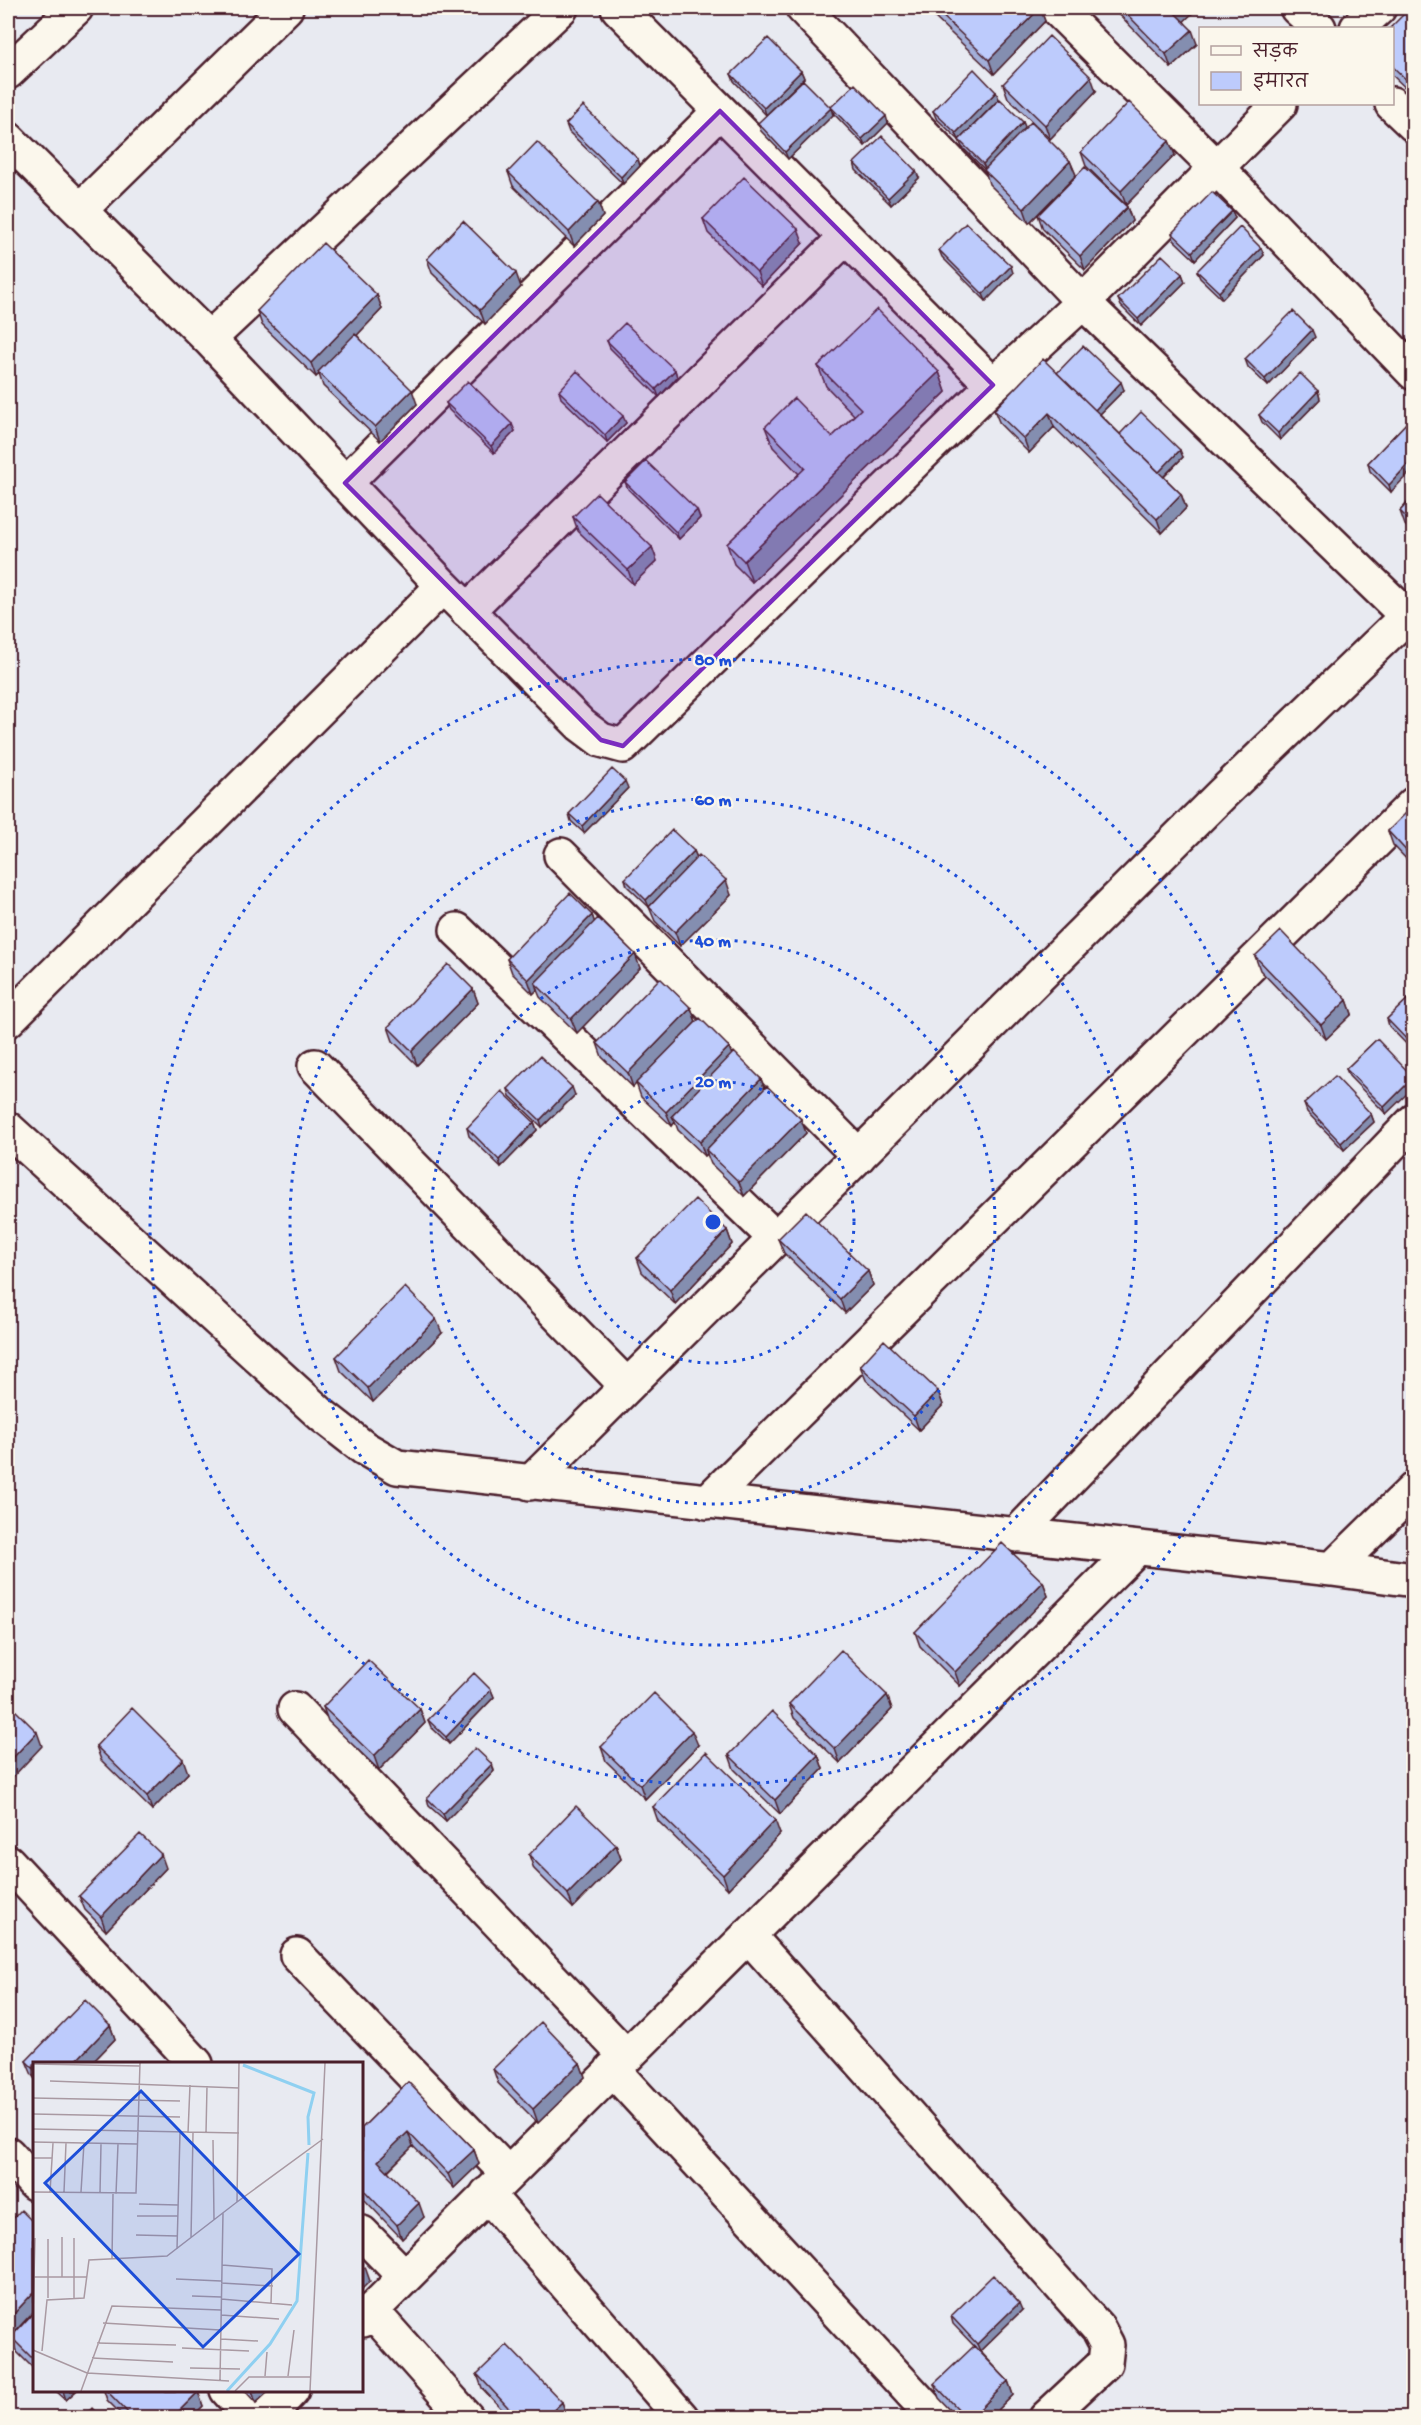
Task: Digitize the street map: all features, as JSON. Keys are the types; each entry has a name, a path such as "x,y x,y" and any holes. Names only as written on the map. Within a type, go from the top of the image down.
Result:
{"street":[{"path":"8,72 76,8"},
{"path":"80,210 286,8"},
{"path":"209,339 561,8"},
{"path":"618,8 993,385"},
{"path":"530,1483 1221,795 1410,620 1083,302 803,8"},
{"path":"1056,8 1215,166 1413,373"},
{"path":"1297,8 1318,27"},
{"path":"1358,27 1379,8"},
{"path":"8,139 209,339 467,611 581,725 601,740 623,746 993,385 1083,302 1215,166 1279,105"},
{"path":"1393,105 1413,125"},
{"path":"345,483 720,111"},
{"path":"467,611 846,237"},
{"path":"8,1020 443,586"},
{"path":"706,1502 1413,804"},
{"path":"561,855 859,1156"},
{"path":"457,930 775,1238"},
{"path":"315,1066 627,1386"},
{"path":"1016,1535 1413,1121"},
{"path":"8,1129 322,1416 364,1448 397,1467 1332,1569 1413,1580"},
{"path":"1332,1569 1413,1489"},
{"path":"467,2418 366,2315 1137,1548"},
{"path":"295,1709 619,2063 935,2418"},
{"path":"8,1862 194,2062"},
{"path":"748,1935 1098,2328 1107,2345 1105,2362 1046,2418"},
{"path":"297,1955 497,2184 682,2418"},
{"path":"8,2154 33,2182"},
{"path":"363,2234 404,2276"},
{"path":"228,2392 252,2418"},
{"path":"266,2418 291,2392"}],"highlighted area":[{"path":"720,111 993,385 641,730 623,746 601,740 345,483"}],"building":[{"path":"934,8 1040,8 989,60"},
{"path":"1121,8 1179,8 1174,12 1192,30 1166,54"},
{"path":"1410,8 1413,8 1413,86 1394,68 1394,27 1391,27"},
{"path":"1049,36 1091,77 1045,125 1003,84"},
{"path":"768,38 801,71 764,108 731,74"},
{"path":"974,69 996,92 956,133 933,111"},
{"path":"803,80 831,108 785,152 758,123"},
{"path":"855,84 886,116 862,139 831,107"},
{"path":"1000,99 1023,122 983,164 959,140"},
{"path":"1129,102 1169,141 1121,191 1081,152"},
{"path":"583,106 638,159 621,177 566,124"},
{"path":"1031,122 1070,161 1024,209 984,170"},
{"path":"882,136 916,171 888,198 854,163"},
{"path":"537,142 598,202 569,232 508,172"},
{"path":"1085,167 1127,207 1080,256 1038,215"},
{"path":"744,177 798,229 757,272 703,219"},
{"path":"1212,192 1232,211 1192,252 1172,233"},
{"path":"463,221 516,273 480,310 427,259"},
{"path":"966,223 1011,266 983,294 939,250"},
{"path":"1240,227 1261,248 1219,292 1197,271"},
{"path":"323,243 377,295 311,363 257,311"},
{"path":"1162,255 1182,274 1138,319 1118,299"},
{"path":"877,309 939,372 744,561 727,544 805,468 765,427 794,398 832,437 861,409 818,366"},
{"path":"1293,311 1312,330 1265,379 1245,359"},
{"path":"625,323 675,370 656,389 607,341"},
{"path":"355,334 412,390 375,427 318,372"},
{"path":"1083,346 1121,382 1095,410 1057,373"},
{"path":"1043,359 1181,494 1157,519 1049,413 1024,439 994,410"},
{"path":"577,371 623,416 605,435 559,391"},
{"path":"1300,373 1318,391 1278,433 1259,415"},
{"path":"468,381 512,424 491,446 446,403"},
{"path":"1141,412 1180,450 1159,472 1120,434"},
{"path":"1413,416 1413,459 1389,485 1368,463"},
{"path":"646,461 697,510 676,532 625,482"},
{"path":"597,493 652,547 628,570 573,517"},
{"path":"1413,497 1413,524 1400,511"},
{"path":"612,769 625,781 582,826 569,814"},
{"path":"1407,812 1413,818 1413,858 1388,831"},
{"path":"672,830 694,851 646,900 625,879"},
{"path":"699,855 726,880 675,932 649,907"},
{"path":"570,893 592,915 528,980 507,959"},
{"path":"598,918 635,954 571,1019 535,983"},
{"path":"1281,931 1347,1000 1321,1025 1255,956"},
{"path":"448,964 473,989 412,1051 388,1027"},
{"path":"660,978 691,1008 628,1073 597,1043"},
{"path":"1413,994 1413,1046 1387,1019"},
{"path":"700,1018 729,1047 666,1112 636,1083"},
{"path":"1377,1039 1413,1077 1384,1107 1346,1069"},
{"path":"734,1052 761,1079 700,1142 672,1116"},
{"path":"540,1056 572,1087 540,1120 508,1089"},
{"path":"1335,1076 1371,1114 1341,1143 1304,1104"},
{"path":"767,1086 801,1119 739,1182 706,1150"},
{"path":"502,1091 534,1122 499,1160 467,1128"},
{"path":"695,1199 727,1230 670,1290 637,1258"},
{"path":"806,1211 868,1271 840,1299 778,1239"},
{"path":"405,1287 436,1319 368,1388 336,1357"},
{"path":"884,1340 938,1391 914,1416 860,1366"},
{"path":"1002,1543 1043,1582 955,1672 915,1632"},
{"path":"841,1650 887,1695 835,1749 789,1704"},
{"path":"368,1660 420,1709 374,1756 323,1707"},
{"path":"474,1673 491,1690 446,1737 428,1720"},
{"path":"654,1693 692,1731 640,1785 601,1747"},
{"path":"8,1703 37,1732 8,1763"},
{"path":"132,1708 183,1759 147,1796 96,1746"},
{"path":"772,1711 818,1755 775,1800 729,1755"},
{"path":"475,1748 492,1764 443,1814 427,1798"},
{"path":"706,1752 775,1820 723,1875 653,1807"},
{"path":"576,1806 616,1845 568,1894 529,1855"},
{"path":"140,1834 161,1854 101,1917 79,1896"},
{"path":"85,2000 110,2025 75,2062 33,2062 33,2068 26,2061"},
{"path":"541,2022 580,2063 533,2109 493,2069"},
{"path":"408,2082 474,2150 448,2174 408,2132 378,2161 419,2203 397,2225 363,2189 363,2127"},
{"path":"21,2210 33,2222 33,2293 8,2320 8,2224"},
{"path":"993,2275 1019,2303 977,2344 951,2316"},
{"path":"33,2313 33,2359 11,2337"},
{"path":"507,2345 562,2402 545,2418 518,2418 477,2374"},
{"path":"974,2346 1008,2381 971,2418 967,2418 934,2384"},
{"path":"108,2392 198,2392 172,2418 133,2418"},
{"path":"92,2408 101,2418 83,2418"},
{"path":"620,2412 626,2418 614,2418"}]}
